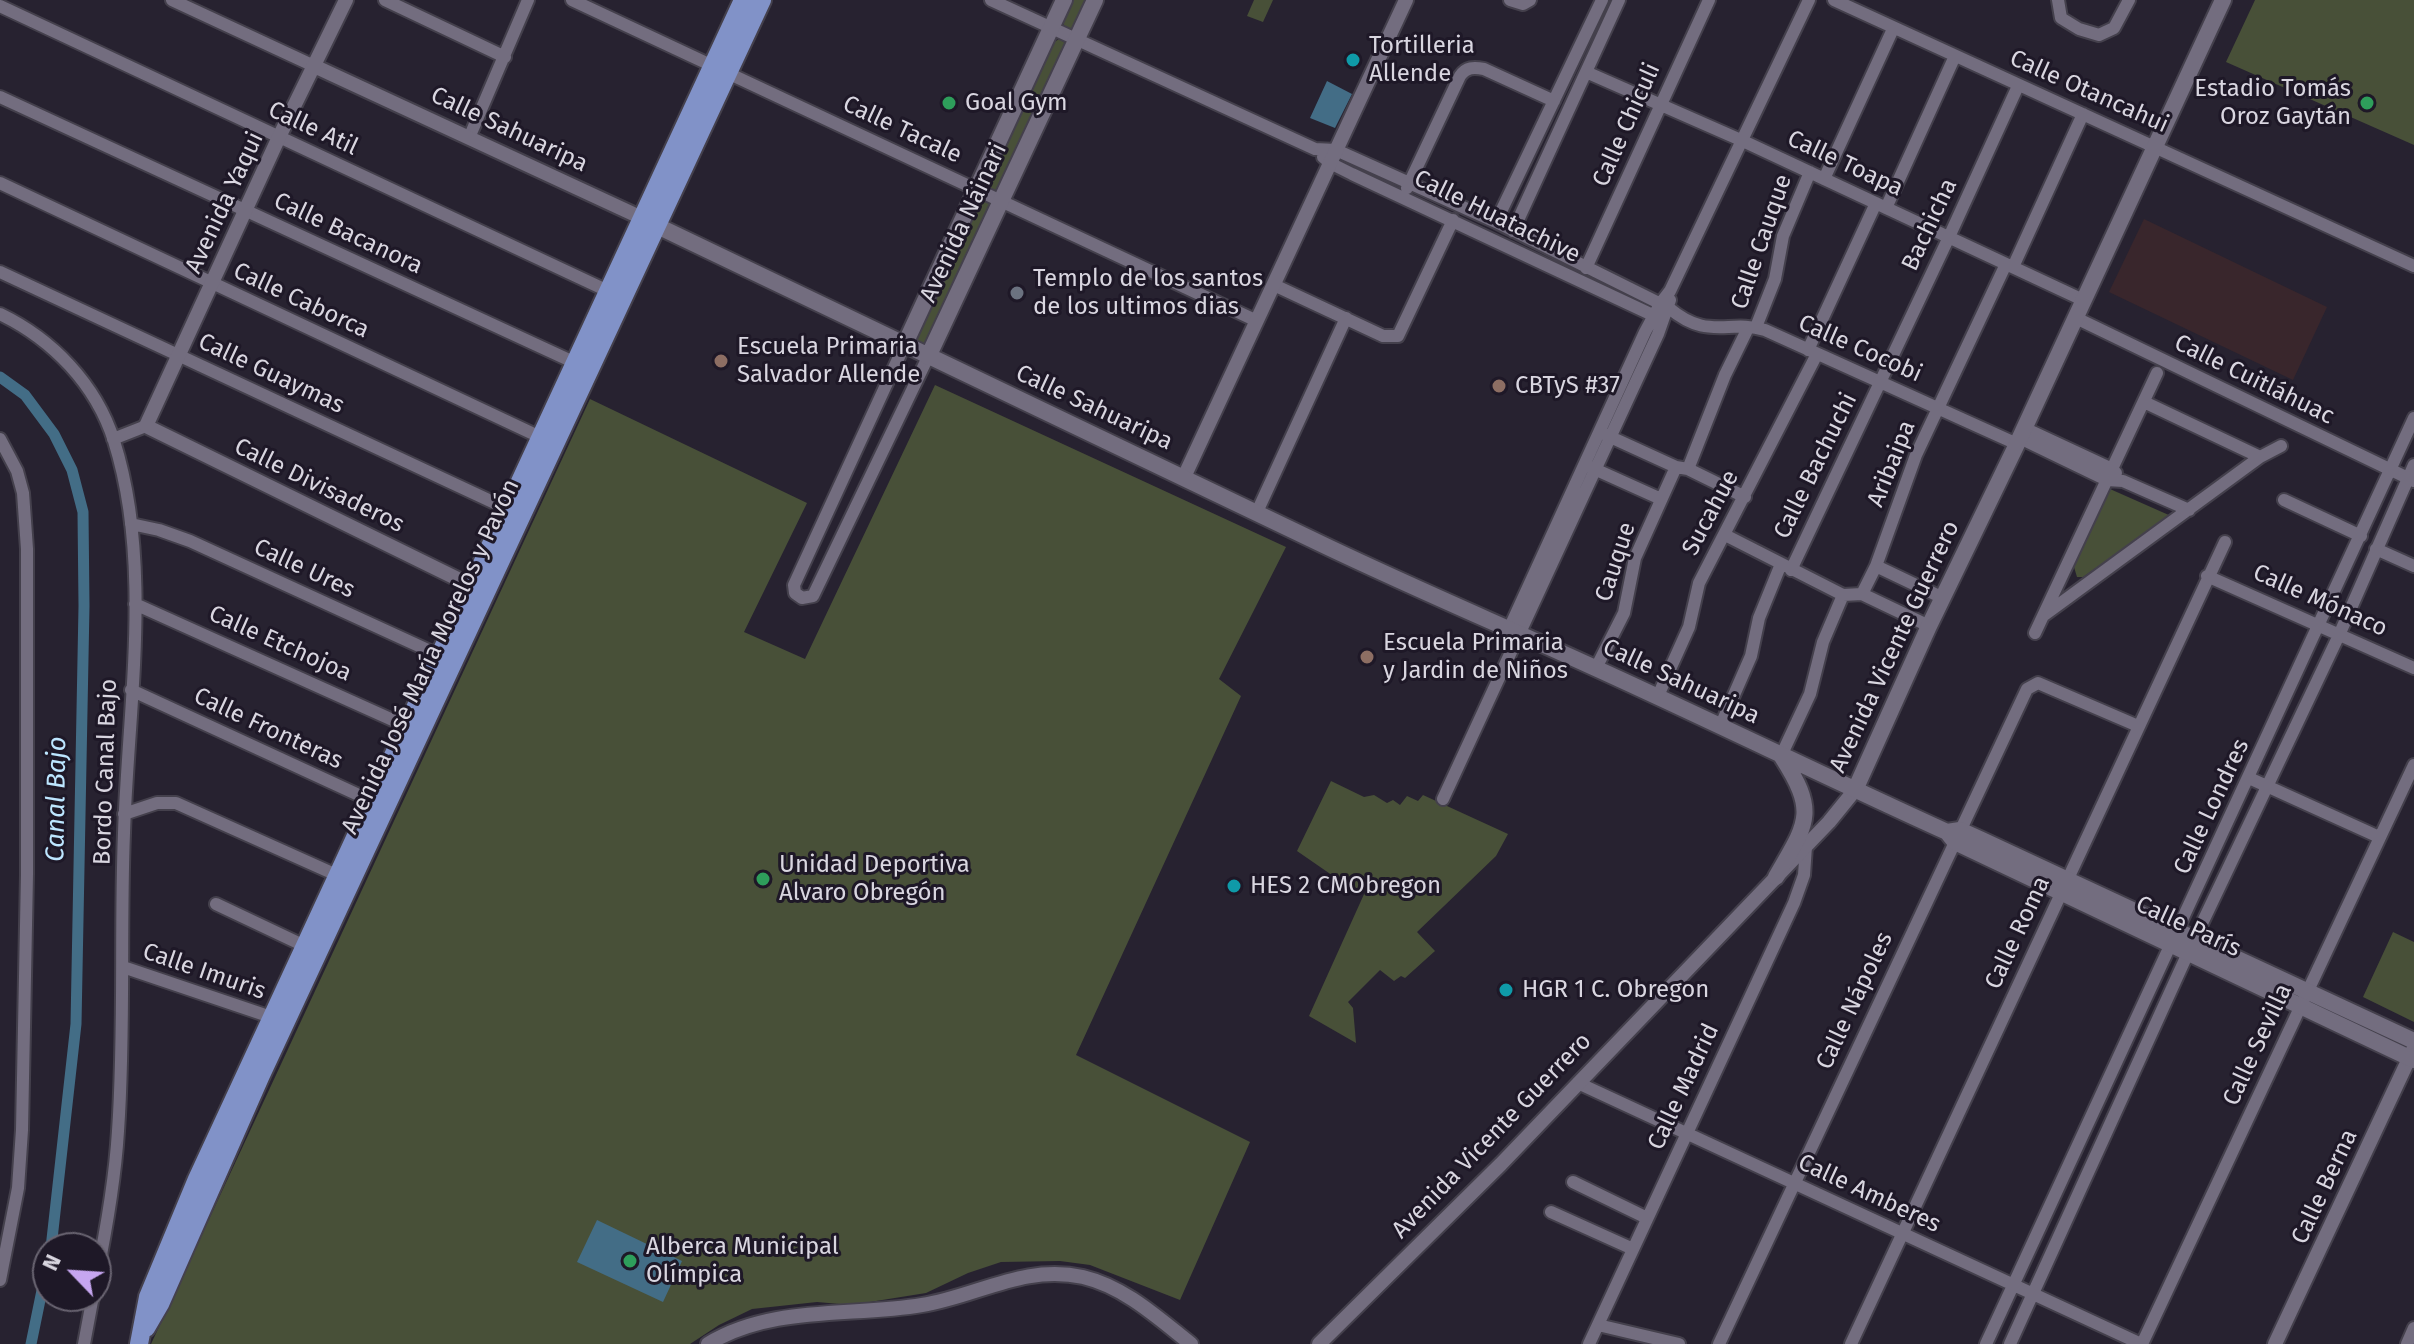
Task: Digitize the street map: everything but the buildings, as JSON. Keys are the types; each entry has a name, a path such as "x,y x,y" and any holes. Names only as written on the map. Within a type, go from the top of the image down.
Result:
{"main road":[{"name":"Avenida José María Morelos y Pavón","path":"720,70 743,0"},
{"name":"Avenida José María Morelos y Pavón","path":"140,1339 148,1297 720,70 762,0"},
{"name":"Avenida Náinari","path":"904,346 1064,0"},
{"name":"Avenida Náinari","path":"928,357 1095,0"},
{"name":"Avenida Vicente Guerrero","path":"1855,790 2223,0"},
{"name":"Avenida José María Morelos y Pavón","path":"379,804 406,726 447,659 472,586 515,512 540,437 583,367 608,291 650,222"},
{"name":"Calle Sahuaripa","path":"650,222 1310,539 1596,668 1855,790"},
{"path":"1776,877 1801,830 1805,807 1802,789 1781,756"},
{"name":"Calle París","path":"1855,790 2064,886 2412,1055"},
{"name":"Avenida José María Morelos y Pavón","path":"244,1096 271,1017 311,949"},
{"name":"Calle París","path":"2303,1000 2414,1041"}],"street":[{"path":"172,0 314,66"},
{"name":"Avenida Yaqui","path":"146,426 279,137 346,0"},
{"path":"385,0 505,57"},
{"path":"469,138 528,0"},
{"name":"Calle Tacale","path":"572,0 1257,321"},
{"name":"Calle Huatachive","path":"991,0 1333,157 1409,183 1496,222 1586,268 1661,312"},
{"path":"1184,477 1406,0"},
{"path":"1510,0 1523,4 1530,0"},
{"path":"1496,222 1602,0"},
{"path":"1513,231 1619,0"},
{"name":"Calle Chiculi","path":"1586,268 1709,0"},
{"name":"Calle Otancahui","path":"1834,0 2414,266"},
{"path":"2058,0 2061,18 2079,29 2099,35 2112,31 2129,0"},
{"path":"1443,799 1514,632 1670,291 1811,3"},
{"name":"Calle Atil","path":"0,6 608,291"},
{"path":"1824,179 1893,29"},
{"name":"Sucahue","path":"1657,698 1689,627 1699,583 1745,497 1955,56"},
{"name":"Calle Sahuaripa","path":"314,66 650,222"},
{"path":"1404,197 1465,70 1473,67 1484,69 1554,101"},
{"name":"Calle Toapa","path":"1586,72 1743,141 2083,300"},
{"name":"Bachicha","path":"1881,382 2018,86"},
{"name":"Calle Bacanora","path":"0,97 583,367"},
{"name":"Aribaipa","path":"1862,594 1876,566 1908,476 2083,114"},
{"name":"Calle Huatachive","path":"1333,157 1404,197 1661,312"},
{"name":"Calle Cauque","path":"1682,468 1725,375 1775,279 1783,236 1810,172"},
{"name":"Calle Caborca","path":"0,183 540,437"},
{"path":"1274,285 1383,336 1398,336 1453,220"},
{"name":"Calle Guaymas","path":"0,272 515,512"},
{"name":"Calle Cocobi","path":"1661,312 1711,329 1752,327 1939,409 2021,437 2110,474"},
{"name":"Bordo Canal Bajo","path":"0,314 30,329 67,361 99,408 113,439 131,524 135,604 124,814 123,967 116,1159 104,1232"},
{"path":"1257,512 1346,318"},
{"name":"Calle Cuitláhuac","path":"2076,318 2411,479"},
{"name":"Avenida Náinari","path":"904,346 794,585 798,596 805,599 813,596 928,357"},
{"path":"2035,633 2157,373"},
{"name":"Calle Bachuchi","path":"1720,727 1751,656 1759,618 1881,382"},
{"path":"2144,402 2260,457"},
{"name":"Calle Londres","path":"2010,1344 2183,943 2249,778 2414,418"},
{"path":"113,439 146,426"},
{"name":"Calle Divisaderos","path":"146,426 472,586"},
{"path":"1604,434 1745,497"},
{"path":"0,439 17,471 23,493 27,564 27,874 22,1130 16,1198 0,1280"},
{"path":"2043,616 2260,457 2281,446"},
{"name":"Calle Londres","path":"1986,1344 2183,943 2267,786 2411,479 2414,465"},
{"path":"1589,467 1661,499"},
{"name":"Cauque","path":"1596,668 1624,613 1635,558 1661,499 1682,468"},
{"path":"2110,474 2189,510"},
{"path":"2284,500 2361,536"},
{"name":"Calle Ures","path":"131,524 190,541 447,659"},
{"path":"1725,535 1843,595 1862,594 1929,626"},
{"name":"Calle Roma","path":"1851,1344 2225,542"},
{"path":"2376,549 2414,566"},
{"path":"1876,566 1943,598"},
{"name":"Calle Mónaco","path":"2207,576 2321,624 2414,668"},
{"path":"1781,756 1810,694 1823,642 1843,595"},
{"name":"Calle Etchojoa","path":"135,604 406,726"},
{"name":"Calle Nápoles","path":"1719,1344 1954,835 2024,694 2030,686 2038,683 2138,726"},
{"name":"Calle Fronteras","path":"131,690 379,804"},
{"name":"Calle Sevilla","path":"2142,1344 2414,765"},
{"path":"2249,778 2379,837"},
{"name":"Avenida Vicente Guerrero","path":"1319,1344 1501,1164 1806,846 1855,790"},
{"path":"124,814 157,803 176,803 344,879"},
{"name":"Calle Madrid","path":"1589,1344 1794,903 1804,875 1806,846"},
{"path":"216,904 311,949"},
{"name":"Calle Imuris","path":"123,967 271,1017"},
{"name":"Calle Berna","path":"2275,1344 2412,1055"},
{"name":"Calle Amberes","path":"1578,1083 2142,1344"},
{"path":"1573,1182 1647,1218"},
{"path":"1551,1212 1633,1249"},
{"path":"708,1344 740,1328 759,1323 927,1305 1000,1281 1042,1273 1084,1277 1114,1289 1148,1310 1191,1344"},
{"path":"84,1344 90,1312"},
{"path":"1598,1325 1679,1344"},
{"path":"2407,1344 2414,1328"}],"shaded area":[{"path":"2144,219 2327,307 2293,380 2109,292"}],"green space":[{"path":"1070,0 1091,0 1075,30 1070,32 1065,29 1063,21"},
{"path":"1254,0 1273,0 1263,22 1247,16"},
{"name":"Estadio Tomás Oroz Gaytán","path":"2255,0 2414,0 2414,145 2226,62"},
{"path":"1059,39 1067,44 1000,191 996,192 990,189 988,181 1050,45"},
{"path":"984,199 992,203 925,350 913,341 975,204"},
{"name":"Unidad Deportiva Alvaro Obregón","path":"935,385 1286,547 1219,679 1241,696 1076,1055 1250,1142 1180,1300 1090,1265 1060,1261 1001,1262 968,1273 926,1293 851,1305 817,1302 752,1309 690,1344 151,1344 590,399 807,503 744,632 805,659"},
{"path":"2110,489 2171,516 2083,577 2077,577 2074,567"},
{"path":"1331,781 1364,797 1374,795 1387,803 1393,800 1400,805 1407,796 1418,801 1423,795 1508,834 1496,856 1417,932 1435,951 1405,978 1401,976 1394,981 1380,970 1348,1002 1353,1008 1356,1043 1309,1016 1365,892 1339,880 1297,851"},
{"path":"2393,932 2414,942 2414,1022 2363,997"}],"water":[{"path":"1327,81 1352,94 1335,128 1310,118"},
{"name":"Alberca Municipal Olímpica","path":"597,1220 682,1261 663,1302 577,1262"}],"waterway":[{"name":"Canal Bajo","path":"0,377 25,395 54,434 72,470 83,512 76,1024 53,1232"},
{"name":"Canal Bajo","path":"31,1344 38,1312"}],"place":[{"name":"Tortilleria Allende","path":"1353,60"},
{"name":"Goal Gym","path":"949,103"},
{"name":"Estadio Tomás Oroz Gaytán","path":"2367,103"},
{"name":"Templo de los santos de los ultimos dias","path":"1017,293"},
{"name":"Escuela Primaria Salvador Allende","path":"721,361"},
{"name":"CBTyS #37","path":"1499,386"},
{"name":"Escuela Primaria y Jardin de Niños","path":"1367,657"},
{"name":"Unidad Deportiva Alvaro Obregón","path":"763,879"},
{"name":"HES 2 CMObregon","path":"1234,886"},
{"name":"HGR 1 C. Obregon","path":"1506,990"},
{"name":"Alberca Municipal Olímpica","path":"630,1261"}]}
